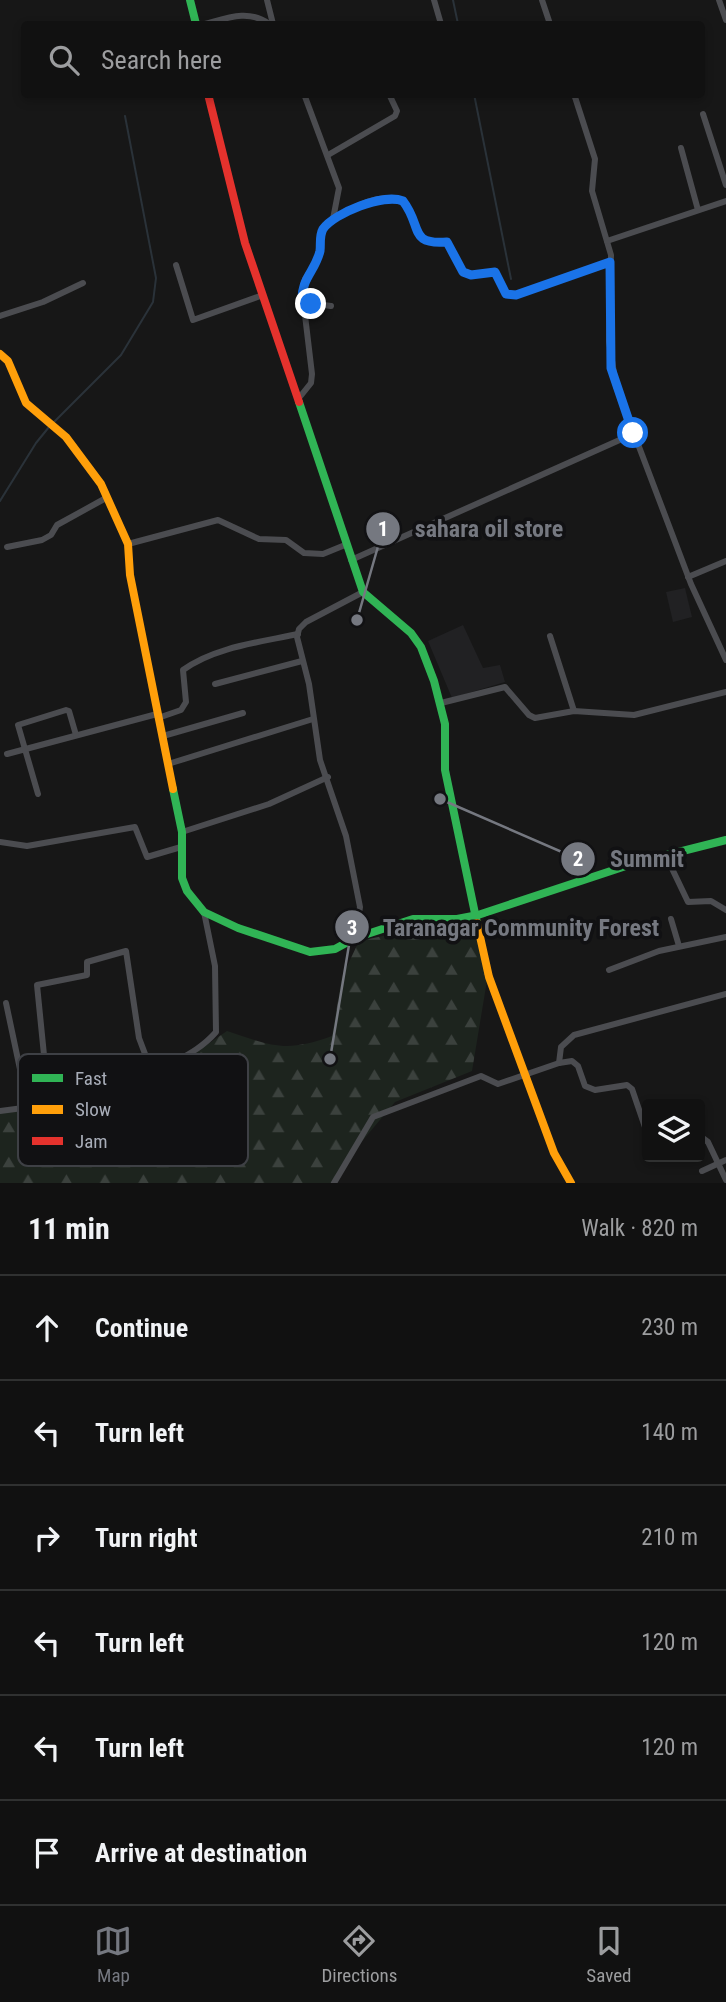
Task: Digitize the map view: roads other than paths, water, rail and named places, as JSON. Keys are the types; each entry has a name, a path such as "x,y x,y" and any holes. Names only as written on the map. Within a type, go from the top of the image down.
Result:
{"street":[{"path":"190,0 194,21"},
{"path":"267,0 270,21"},
{"path":"434,0 440,21"},
{"path":"542,0 549,21"},
{"path":"719,0 726,20"},
{"path":"217,21 240,15 265,21"},
{"path":"209,98 227,179 263,295 363,592 401,622 421,647 441,703 446,724 445,770 478,915 489,977 554,1153 571,1183"},
{"path":"299,398 311,383 312,374 302,302 303,286 317,261 321,235 333,219 339,188 305,98"},
{"path":"328,155 395,116 397,111 391,98"},
{"path":"575,98 595,159 592,191 607,241 610,262 611,368 688,577 726,660"},
{"path":"703,114 726,186"},
{"path":"681,148 698,210"},
{"path":"333,219 376,200 399,199 406,205 422,240 429,244 447,242 463,272 471,275 495,272 506,294 516,295 610,262"},
{"path":"607,241 726,201"},
{"path":"176,265 193,320 263,295"},
{"path":"0,316 43,302 83,282"},
{"path":"302,302 331,306"},
{"path":"0,354 8,361 26,403 66,436 101,484 128,544 130,575 182,832 182,878 187,891 204,912 238,928 310,952 335,949 355,938 413,919 457,919 478,915 726,840"},
{"path":"351,560 633,433"},
{"path":"7,547 42,540 51,535 57,525 106,498"},
{"path":"128,544 218,520 259,539 286,540 304,553 323,554 345,545"},
{"path":"688,577 726,561"},
{"path":"355,938 360,907 346,836 320,760 298,634 306,622 363,592"},
{"path":"7,754 181,710 186,702 183,670 192,663 217,653 298,634"},
{"path":"550,636 574,711"},
{"path":"215,684 302,661"},
{"path":"441,703 505,687 528,715 535,718 574,711 634,715 726,692"},
{"path":"38,794 18,725 69,711 76,735"},
{"path":"163,736 243,712"},
{"path":"168,764 313,719"},
{"path":"182,832 269,804 328,777"},
{"path":"0,842 27,846 135,827 146,857 181,848"},
{"path":"666,856 688,902 711,901 726,909"},
{"path":"187,1054 207,1042 216,1032 215,966 204,912"},
{"path":"671,919 679,946"},
{"path":"610,970 679,946 726,937"},
{"path":"44,1054 37,985 87,975 87,962 127,951 139,1038 145,1054"},
{"path":"559,1063 561,1047 574,1035 726,994"},
{"path":"6,1003 18,1060"},
{"path":"334,1183 373,1117 481,1076 498,1084 572,1061 578,1066 585,1086 595,1090 627,1085 632,1089 642,1118"},
{"path":"0,1111 18,1108"},
{"path":"705,1139 709,1142 726,1180"},
{"path":"702,1171 726,1160"}],"waterway":[{"path":"453,0 457,21"},
{"path":"475,98 511,279"},
{"path":"53,423 121,355 153,302 156,278 125,116"},
{"path":"0,501 49,427"}],"place":[{"name":"sahara oil store","path":"357,620"},
{"name":"Summit","path":"440,799"},
{"name":"Taranagar Community Forest","path":"330,1059"}]}
